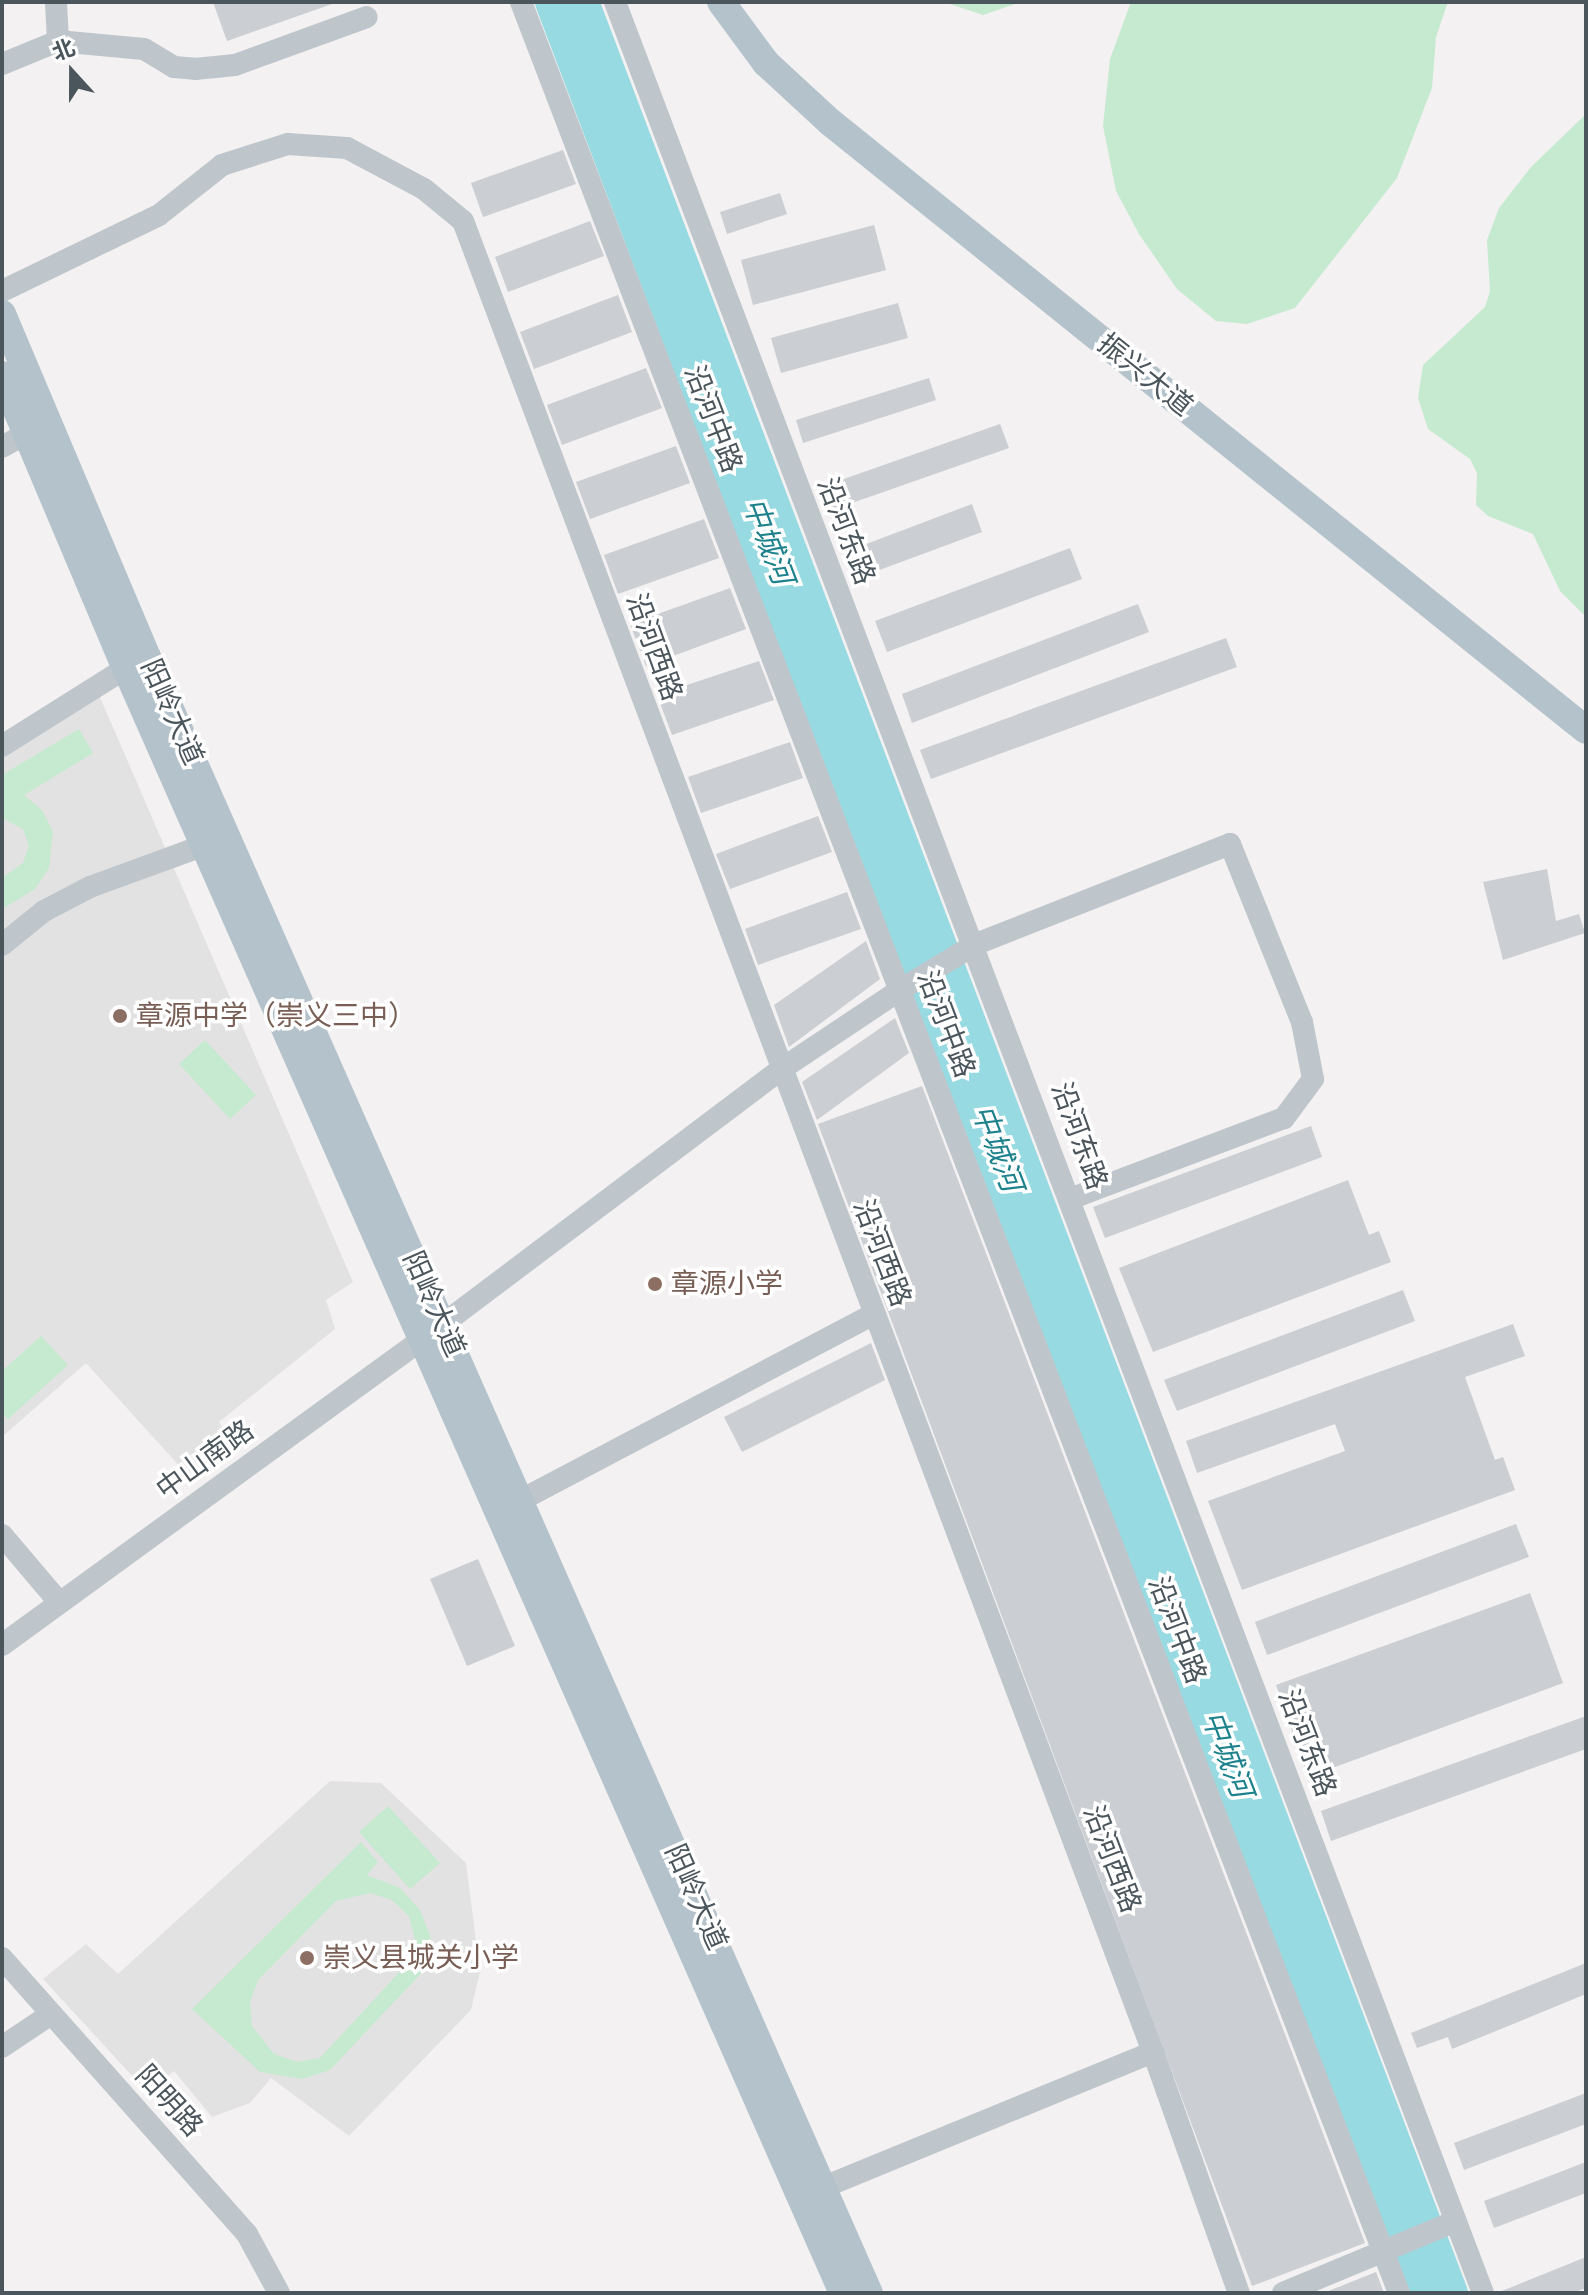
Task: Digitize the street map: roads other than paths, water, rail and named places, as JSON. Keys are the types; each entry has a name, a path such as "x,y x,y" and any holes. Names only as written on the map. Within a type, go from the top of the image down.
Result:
{"main road":[{"name":"振兴大道","path":"721,2 766,63 830,122 1586,730"},
{"name":"振兴大道","path":"739,2 778,54 841,112 1586,714"},
{"name":"阳岭大道","path":"2,314 843,2293"},
{"name":"阳岭大道","path":"2,375 205,845 433,1332 521,1500 869,2293"}],"street":[{"path":"56,2 58,41"},
{"name":"沿河中路","path":"521,2 908,985 1390,2249 1399,2293"},
{"name":"沿河东路","path":"615,2 976,944 1483,2293"},
{"path":"2,64 58,41 144,49 174,67 195,69 235,65 367,17"},
{"name":"沿河西路","path":"2,291 159,215 222,165 288,144 347,148 448,206 469,235 780,1070 1153,2052 1239,2293"},
{"path":"2,447 27,433"},
{"path":"2,746 126,668"},
{"name":"中山南路","path":"2,1645 433,1332 780,1070 908,985 976,944 1230,844 1302,1022 1313,1079 1284,1118 1070,1199"},
{"path":"2,945 44,911 90,887 205,845"},
{"path":"521,1500 874,1314"},
{"path":"2,1535 59,1602"},
{"name":"阳明路","path":"2,1958 247,2234 279,2293"},
{"path":"2,2047 51,2014"},
{"path":"824,2187 1153,2052"},
{"path":"1283,2293 1456,2221"}],"waterway":[{"name":"中城河","path":"552,2 1420,2293"},
{"name":"中城河","path":"582,2 1451,2293"}],"place":[{"name":"章源中学（崇义三中）","path":"120,1016"},
{"name":"章源小学","path":"655,1284"},
{"name":"崇义县城关小学","path":"307,1958"}]}
